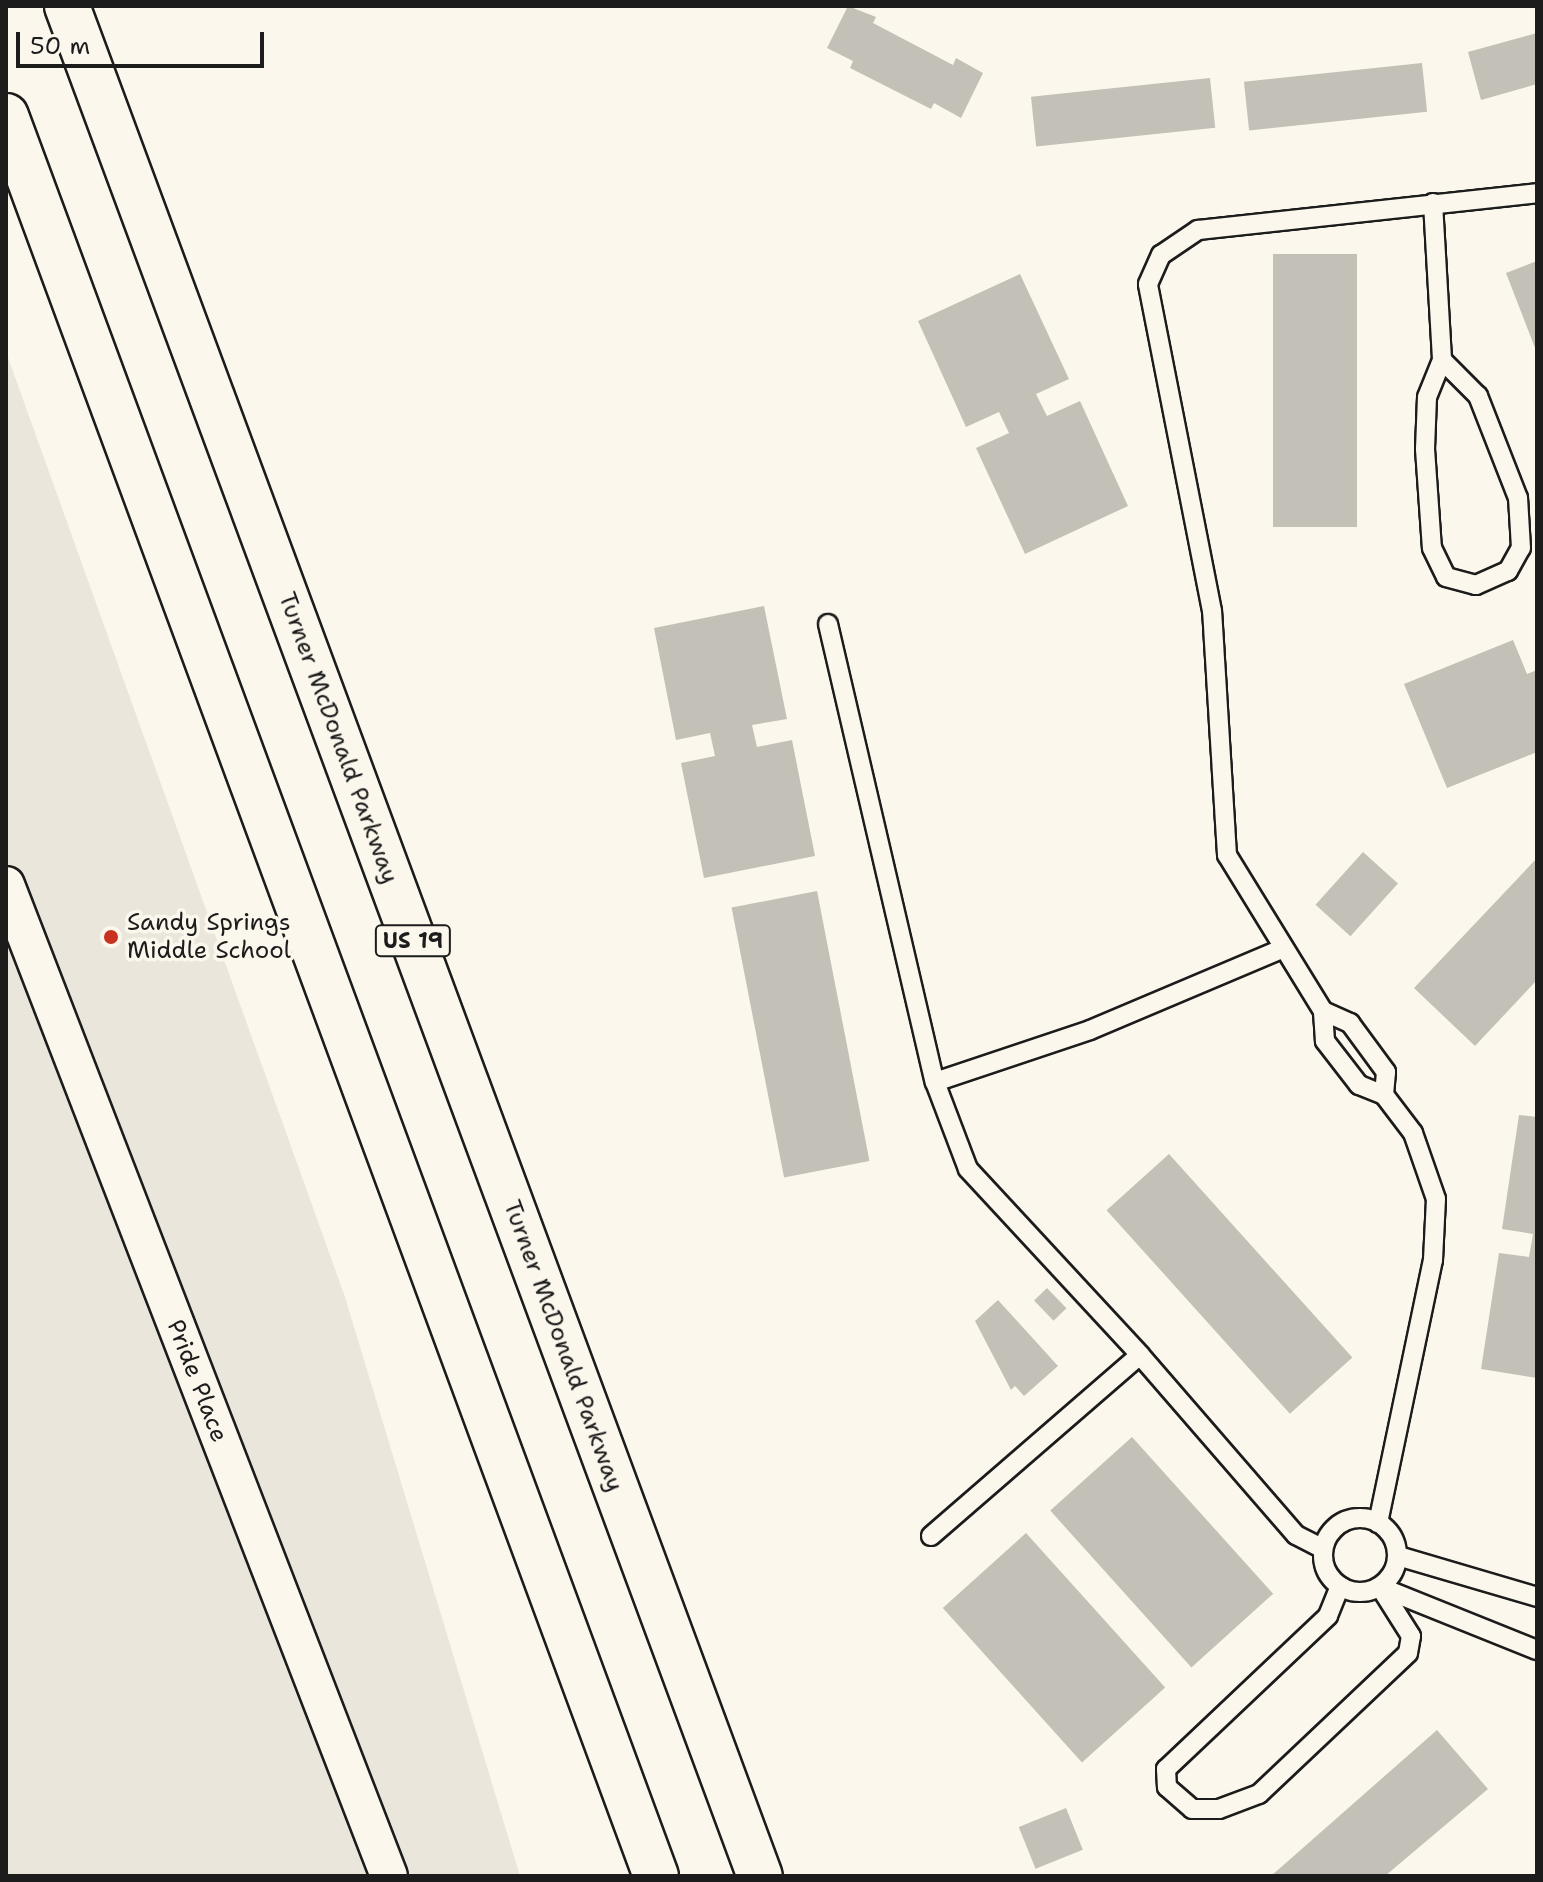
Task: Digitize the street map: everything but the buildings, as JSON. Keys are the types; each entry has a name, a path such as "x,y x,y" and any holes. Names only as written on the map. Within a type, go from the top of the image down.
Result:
{"highway":[{"name":"Turner McDonald Parkway","path":"67,6 760,1876"},
{"path":"6,116 656,1876"}],"street":[{"name":"Pride Place","path":"6,885 389,1876"}],"lane":[{"path":"1378,1523 1433,1260 1436,1199 1413,1133 1384,1095 1359,1085 1325,1041 1323,1011 1282,949 1227,855 1212,611 1148,284 1161,255 1198,230 1537,193"},
{"path":"1433,203 1442,360 1427,397 1425,449 1432,548 1446,577 1476,585 1508,571 1521,548 1518,498 1478,396 1442,360"},
{"path":"828,624 935,1082 968,1169 1140,1355 1296,1535 1323,1549"},
{"path":"935,1082 1090,1030 1282,949"},
{"path":"1323,1011 1350,1023 1386,1072 1384,1095"},
{"path":"931,1536 1140,1355"},
{"path":"1358,1518 1378,1523 1390,1533 1398,1556 1396,1568 1380,1587 1357,1593 1340,1586 1327,1573 1323,1549 1327,1537 1346,1521 1358,1518"},
{"path":"1398,1556 1537,1597"},
{"path":"1340,1586 1328,1616 1166,1769 1167,1787 1192,1809 1219,1809 1259,1794 1408,1653 1411,1636 1380,1587"},
{"path":"1380,1587 1537,1650"}],"shaded area":[{"name":"Sandy Springs Middle School","path":"6,352 345,1297 520,1876 6,1876"}],"place":[{"name":"Sandy Springs Middle School","path":"111,937"}]}
